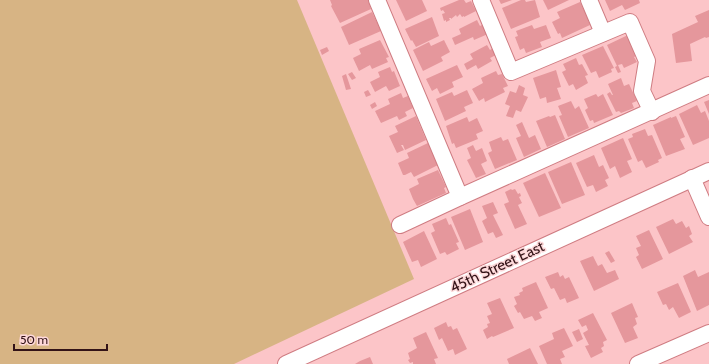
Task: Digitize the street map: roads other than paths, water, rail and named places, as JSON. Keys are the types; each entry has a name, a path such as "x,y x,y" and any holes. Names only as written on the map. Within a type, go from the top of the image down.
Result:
{"street":[{"path":"377,0 460,197"},
{"path":"481,0 511,72 630,22 647,61 642,91 652,112"},
{"path":"590,0 604,33"},
{"path":"400,225 709,85"},
{"name":"45th Street East","path":"286,364 709,171"},
{"path":"692,178 709,217"},
{"path":"638,364 709,333"}]}
